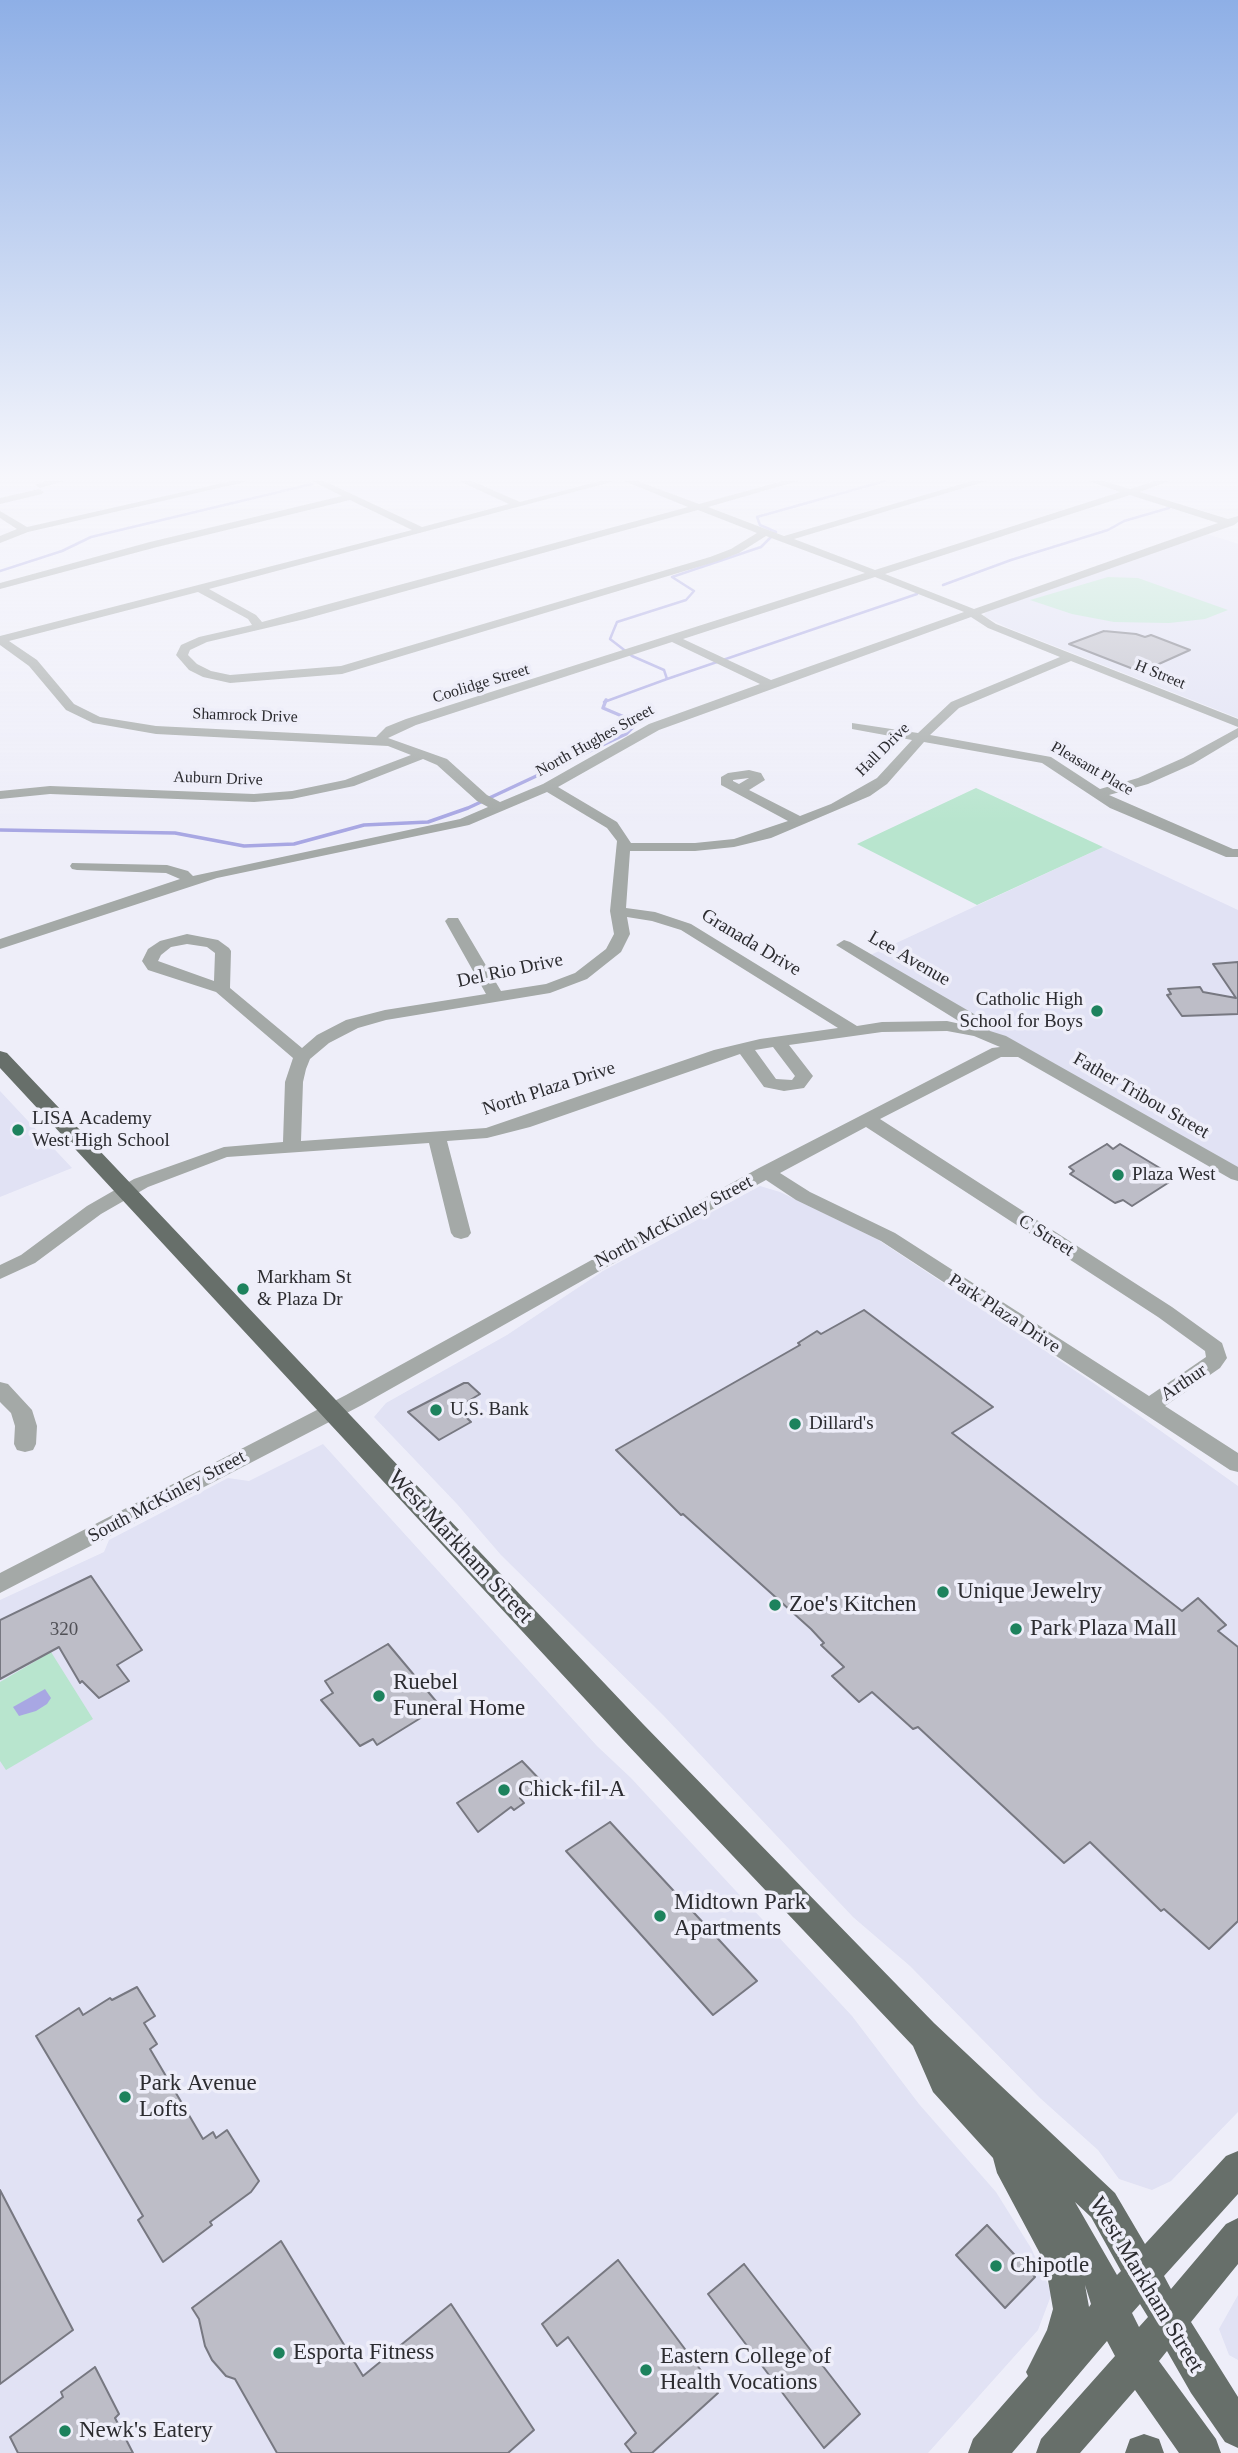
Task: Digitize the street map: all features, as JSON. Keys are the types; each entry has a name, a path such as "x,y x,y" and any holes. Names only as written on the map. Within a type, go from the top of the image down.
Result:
{"main road":[{"name":"West Markham Street","path":"0,1057 634,1732 923,2034 1103,2205 1204,2380 1238,2429"},
{"name":"West Markham Street","path":"923,2034 945,2081 1039,2182 1066,2217 1099,2274 1111,2309 1136,2360 1202,2453"},
{"path":"997,2137 1062,2259 1071,2309 1064,2336 1027,2408"},
{"path":"986,2453 1238,2168"},
{"path":"1055,2453 1238,2236"}],"street":[{"path":"0,640 170,595"},
{"path":"213,595 252,617 260,627"},
{"path":"375,595 197,641 183,650 183,657 207,674 230,679 334,671 590,595"},
{"name":"Coolidge Street","path":"381,740 383,735 396,727 806,595"},
{"name":"H Street","path":"929,595 972,612 992,626"},
{"name":"North Hughes Street","path":"0,944 190,881 240,868 464,822 491,803 548,788 663,723 1020,595"},
{"name":"H Street","path":"945,622 992,626 1238,723"},
{"path":"672,638 770,684"},
{"name":"Shamrock Drive","path":"0,640 33,663 69,707 97,720 148,729 381,740 442,762 491,803"},
{"name":"Hall Drive","path":"625,848 724,845 766,835 874,788 941,715 955,705 1071,657"},
{"name":"Pleasant Place","path":"857,726 1046,760 1115,805 1231,854 1238,853"},
{"path":"1097,794 1177,766 1238,732"},
{"name":"Auburn Drive","path":"2,795 50,790 254,798 292,796 349,783 424,754"},
{"path":"548,788 612,825 622,836 625,848"},
{"path":"739,790 798,821"},
{"name":"Del Rio Drive","path":"302,1057 323,1039 368,1019 550,988 594,969 604,961 622,934 618,911 625,848"},
{"path":"77,866 167,869 183,874 190,881"},
{"name":"Granada Drive","path":"618,911 655,917 686,928 854,1031"},
{"path":"453,921 497,998"},
{"path":"222,989 225,956 212,943 196,939 178,940 159,947 151,956 153,967 159,970 222,989 302,1057 294,1082 292,1145"},
{"name":"Lee Avenue","path":"844,946 968,1018 985,1034"},
{"name":"North Plaza Drive","path":"0,1273 28,1259 93,1210 126,1191 200,1159 224,1152 292,1145 437,1138 508,1128 744,1048 778,1042 854,1031 929,1025 963,1028 985,1034"},
{"name":"Father Tribou Street","path":"985,1034 1238,1175"},
{"path":"744,1048 770,1083 784,1086 798,1084 804,1076 778,1042"},
{"name":"North McKinley Street","path":"334,1411 867,1119 998,1052 1020,1052"},
{"name":"C Street","path":"867,1119 1164,1312 1212,1345 1217,1358"},
{"path":"437,1138 461,1233"},
{"name":"Park Plaza Drive","path":"766,1172 803,1196 888,1237 1238,1464"},
{"name":"Arthur","path":"1150,1406 1217,1358"},
{"path":"0,1389 20,1410 26,1426 25,1444"},
{"name":"South McKinley Street","path":"0,1584 334,1411"}],"shaded area":[{"path":"1033,595 1238,595 1238,718 1006,627 984,616 986,612"},
{"name":"Catholic High School for Boys","path":"1103,847 1238,910 1238,1175 864,958"},
{"name":"LISA Academy West High School","path":"0,1091 72,1168 0,1197"},
{"name":"Park Plaza Mall","path":"760,1186 780,1192 877,1239 1092,1382 1238,1486 1238,2112 1171,2181 1152,2190 1119,2179 1098,2150 1040,2098 910,1966 853,1917 663,1715 501,1555 457,1504 374,1417 386,1403 507,1335 603,1271"},
{"path":"323,1444 597,1746 631,1778 852,2016 919,2104 996,2192 1031,2248 1052,2293 1038,2330 928,2453 0,2453 0,1600 104,1552 109,1540 228,1478 249,1481"},
{"path":"1238,2295 1238,2360 1229,2355 1219,2329"}],"green space":[{"path":"1045,595 1187,595 1228,610 1205,619 1169,623 1114,622 1072,614 1030,600"},
{"path":"976,788 1103,847 977,905 857,844"},
{"path":"51,1652 93,1719 6,1770 0,1761 0,1682"}],"water":[{"path":"45,1689 51,1698 47,1704 36,1711 19,1716 13,1707"}],"building":[{"path":"1104,631 1145,637 1151,635 1190,650 1141,672 1069,644"},
{"path":"1238,962 1238,1014 1182,1016 1167,995 1171,994 1168,989 1200,987 1203,992 1236,998 1213,964"},
{"name":"Plaza West","path":"1107,1144 1113,1149 1120,1144 1168,1173 1164,1177 1171,1181 1132,1206 1123,1200 1115,1203 1070,1174 1074,1171 1069,1167"},
{"name":"Park Plaza Mall","path":"864,1310 993,1407 952,1433 1182,1611 1198,1598 1226,1625 1218,1631 1238,1647 1238,1921 1209,1949 1164,1909 1161,1911 1090,1842 1064,1863 918,1727 913,1729 872,1692 859,1702 832,1676 844,1667 821,1645 824,1643 811,1629 681,1515 616,1450 800,1345 798,1343 817,1331 821,1334"},
{"name":"U.S. Bank","path":"468,1383 480,1394 457,1408 471,1422 439,1440 408,1412"},
{"path":"91,1576 142,1650 117,1665 129,1681 99,1698 82,1681 80,1683 59,1647 0,1679 0,1620"},
{"name":"Ruebel Funeral Home","path":"388,1644 440,1706 377,1745 373,1739 360,1746 321,1700 333,1693 325,1681"},
{"name":"Chick-fil-A","path":"522,1761 542,1782 520,1798 524,1803 514,1810 511,1807 478,1832 457,1803"},
{"name":"Midtown Park Apartments","path":"610,1822 757,1981 713,2015 566,1851"},
{"name":"Park Avenue Lofts","path":"137,1987 155,2016 144,2023 157,2044 150,2049 203,2139 213,2132 216,2138 227,2130 259,2181 251,2192 210,2222 212,2225 163,2262 138,2220 143,2216 36,2036 79,2008 83,2015 110,1998 112,2000"},
{"path":"0,2190 73,2330 0,2384"},
{"name":"Chipotle","path":"987,2225 1035,2277 1005,2308 956,2255"},
{"name":"Esporta Fitness","path":"281,2241 363,2376 451,2304 534,2430 508,2453 277,2453 235,2379 226,2376 212,2360 205,2346 199,2319 192,2308"},
{"name":"Eastern College of Health Vocations","path":"618,2260 718,2393 652,2453 632,2453 625,2444 636,2433 568,2337 557,2346 542,2324"},
{"path":"744,2264 860,2414 824,2448 708,2294"},
{"path":"95,2367 119,2414 115,2418 133,2453 18,2453 10,2437 63,2397 61,2392"}],"waterway":[{"path":"667,679 664,670 632,656 610,639 617,622 686,600 690,595"},
{"path":"667,679 913,595"},
{"path":"605,701 667,679"},
{"path":"0,830 175,833 244,846 294,844 364,825 428,822 468,808 626,734 633,727 629,719 603,708 605,701"}],"place":[{"name":"Catholic High School for Boys","path":"1097,1011"},
{"name":"LISA Academy West High School","path":"18,1130"},
{"name":"Plaza West","path":"1118,1175"},
{"name":"Markham St & Plaza Dr","path":"243,1289"},
{"name":"U.S. Bank","path":"436,1410"},
{"name":"Dillard's","path":"795,1424"},
{"name":"Unique Jewelry","path":"943,1592"},
{"name":"Zoe's Kitchen","path":"775,1605"},
{"name":"Park Plaza Mall","path":"1016,1629"},
{"name":"Ruebel Funeral Home","path":"379,1696"},
{"name":"Chick-fil-A","path":"504,1790"},
{"name":"Midtown Park Apartments","path":"660,1916"},
{"name":"Park Avenue Lofts","path":"125,2097"},
{"name":"Chipotle","path":"996,2266"},
{"name":"Esporta Fitness","path":"279,2353"},
{"name":"Eastern College of Health Vocations","path":"646,2370"},
{"name":"Newk's Eatery","path":"65,2431"}]}
